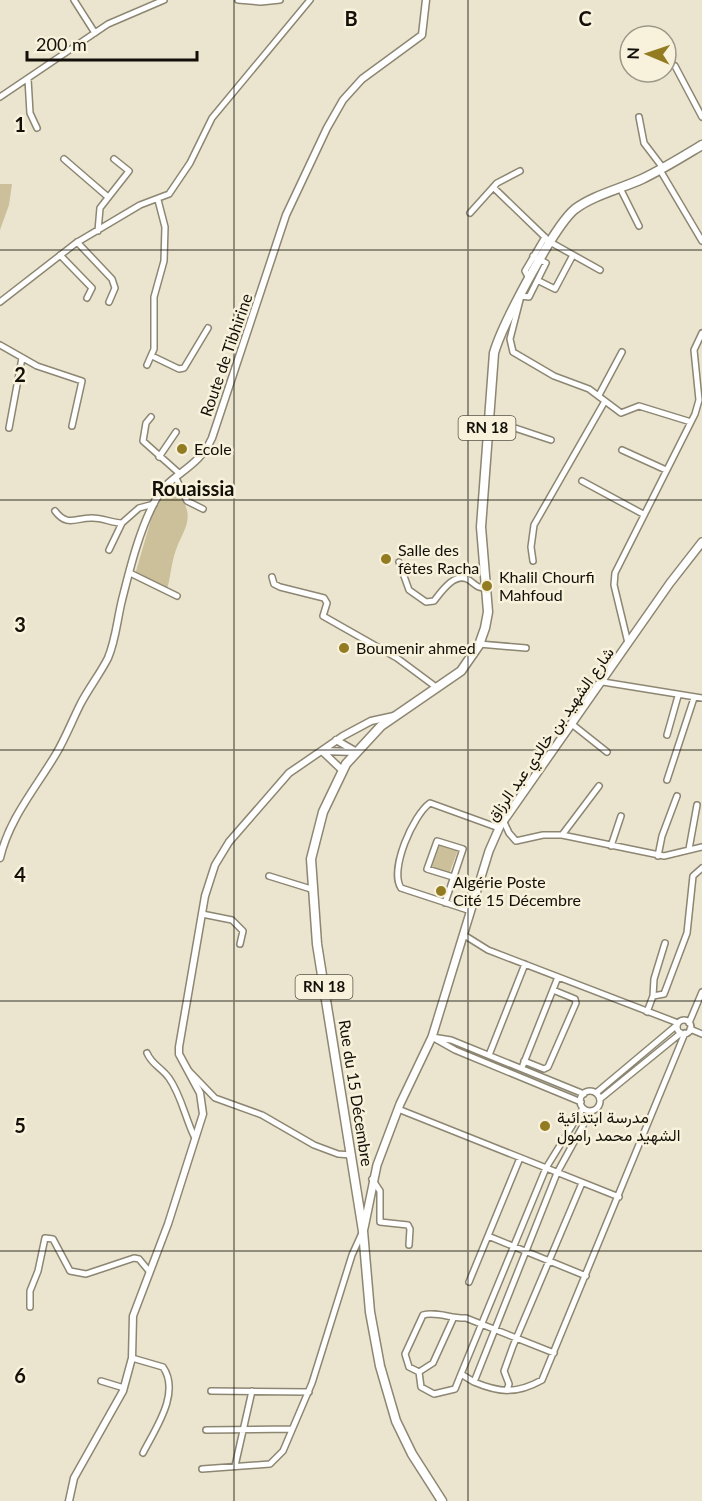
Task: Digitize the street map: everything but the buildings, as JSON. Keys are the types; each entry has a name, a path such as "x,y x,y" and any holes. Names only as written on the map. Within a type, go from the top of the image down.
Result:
{"main road":[{"name":"Rue du 15 Décembre","path":"442,1501 412,1454 396,1421 380,1366 370,1312 363,1231 316,944 311,859 323,812 343,771 356,752 394,716 460,670 480,644 488,612 481,527 494,353 498,338 521,296 535,280 536,258 548,239 575,209 661,169 702,145"},
{"name":"شارع الشهيد بن خالدي عبد الرزاق","path":"363,1231 372,1179 398,1109 432,1037 499,828 702,542"}],"street":[{"path":"74,0 95,33"},
{"path":"0,97 125,15 164,0"},
{"path":"238,0 280,0"},
{"path":"0,302 77,242 140,205 169,194 190,163 212,118 310,0"},
{"name":"Route de Tibhirine","path":"0,858 12,822 56,753 107,659 115,639 130,573 154,504 166,486 205,453 212,438 286,214 327,128 343,100 362,79 422,35 426,0"},
{"path":"678,72 702,117"},
{"path":"28,79 30,114 37,128"},
{"path":"639,117 644,143 701,238"},
{"path":"64,159 108,197"},
{"path":"98,231 98,213 129,171 114,159"},
{"path":"470,213 497,183 520,171"},
{"path":"494,188 548,239 600,270"},
{"path":"620,188 639,226"},
{"path":"147,364 154,349 154,297 162,274 165,241 165,227 158,200"},
{"path":"77,242 112,279 115,288 109,302"},
{"path":"60,255 92,288 87,298"},
{"path":"535,280 555,289 573,255"},
{"path":"521,296 510,339 513,352 554,376 599,395 621,413 639,406 691,422"},
{"path":"152,356 179,369 184,368 208,328"},
{"path":"629,644 614,585 615,573 691,422 699,400 694,350 702,333"},
{"path":"0,345 37,366 82,381 72,426"},
{"path":"599,395 622,352"},
{"path":"9,428 22,357"},
{"path":"533,561 531,547 534,525 573,453 605,402"},
{"path":"151,417 146,423 143,441 178,476 187,501 202,509"},
{"path":"488,418 551,440"},
{"path":"159,457 176,432"},
{"path":"622,450 666,470"},
{"path":"582,481 643,514"},
{"path":"109,550 122,523 139,508 154,504"},
{"path":"55,511 64,521 69,522 93,518 122,523"},
{"path":"399,562 409,590 426,602 434,601 441,591 460,578 486,588"},
{"path":"130,573 177,596"},
{"path":"272,577 274,584 280,587 324,598 327,603 323,616 397,658 436,687"},
{"path":"480,644 526,648"},
{"path":"603,682 678,696 702,698"},
{"path":"667,735 678,696"},
{"path":"667,780 694,698"},
{"path":"69,1501 74,1478 124,1388 132,1358 133,1316 187,1170 194,1136 203,1114 203,1103 179,1054 179,1047 202,914 214,865 229,842 275,787 336,740 371,721 394,716"},
{"path":"573,725 607,752"},
{"path":"336,740 356,752"},
{"path":"321,750 356,752"},
{"path":"321,750 343,771"},
{"path":"562,835 599,786"},
{"path":"658,856 662,836 677,796"},
{"path":"471,911 401,888 397,882 412,824 420,810 430,803 499,828"},
{"path":"689,849 697,805"},
{"path":"611,846 621,816"},
{"path":"504,820 509,833 516,841 543,835 562,835 658,856 702,847"},
{"path":"445,903 463,849 437,841 427,869 453,877"},
{"path":"653,996 664,994 687,933 693,876 702,867"},
{"path":"269,876 311,889"},
{"path":"202,914 232,920 243,931 240,944"},
{"path":"464,935 488,950 677,1024 686,1030 702,1034"},
{"path":"647,1012 665,943"},
{"path":"489,1055 525,964"},
{"path":"521,1068 558,977"},
{"path":"524,1061 544,1069 548,1067 576,1003 575,999 553,990"},
{"path":"461,1374 494,1390 524,1390 542,1380 702,992"},
{"path":"474,1382 493,1329 557,1173 591,1111 597,1108 598,1096 683,1020 686,1030"},
{"path":"432,1037 451,1040 584,1094 598,1096 686,1030"},
{"path":"432,1037 455,1050 591,1111"},
{"path":"147,1053 151,1063 168,1077 179,1095 185,1117 194,1136"},
{"path":"187,1068 215,1098 262,1115 314,1144 338,1154 351,1155"},
{"path":"419,1372 421,1387 434,1394 455,1389 546,1168 582,1105 584,1094"},
{"path":"398,1109 619,1197"},
{"path":"469,1282 520,1158"},
{"path":"372,1179 380,1191 380,1222 408,1225 409,1245"},
{"path":"507,1390 508,1383 504,1371 582,1183"},
{"path":"202,1469 270,1464 283,1450 309,1392 352,1254 363,1231"},
{"path":"488,1236 586,1276"},
{"path":"30,1307 30,1291 38,1271 45,1238 53,1239 70,1271 86,1274 134,1258 139,1259 149,1271"},
{"path":"419,1372 409,1367 405,1354 423,1315 430,1312 453,1319 466,1318 554,1353"},
{"path":"419,1372 433,1363 453,1319"},
{"path":"132,1358 163,1367 170,1383 168,1398 143,1453"},
{"path":"100,1382 124,1388"},
{"path":"211,1391 309,1392"},
{"path":"235,1467 252,1391"},
{"path":"206,1430 292,1429"}],"shaded area":[{"path":"0,184 12,184 9,205 0,230"},
{"path":"179,494 185,503 188,519 174,556 167,590 137,574 136,571 153,513 160,500"},
{"path":"440,844 458,850 449,874 432,867"}],"place":[{"name":"Ecole","path":"182,449"},
{"name":"Salle des fêtes Racha","path":"386,559"},
{"name":"Khalil Chourfi Mahfoud","path":"487,586"},
{"name":"Boumenir ahmed","path":"344,648"},
{"name":"Algérie Poste Cité 15 Décembre","path":"441,891"},
{"name":"مدرسة ابتدائية الشهيد محمد رامول","path":"545,1126"}],"district":[{"name":"Rouaissia","path":"193,489"}]}
